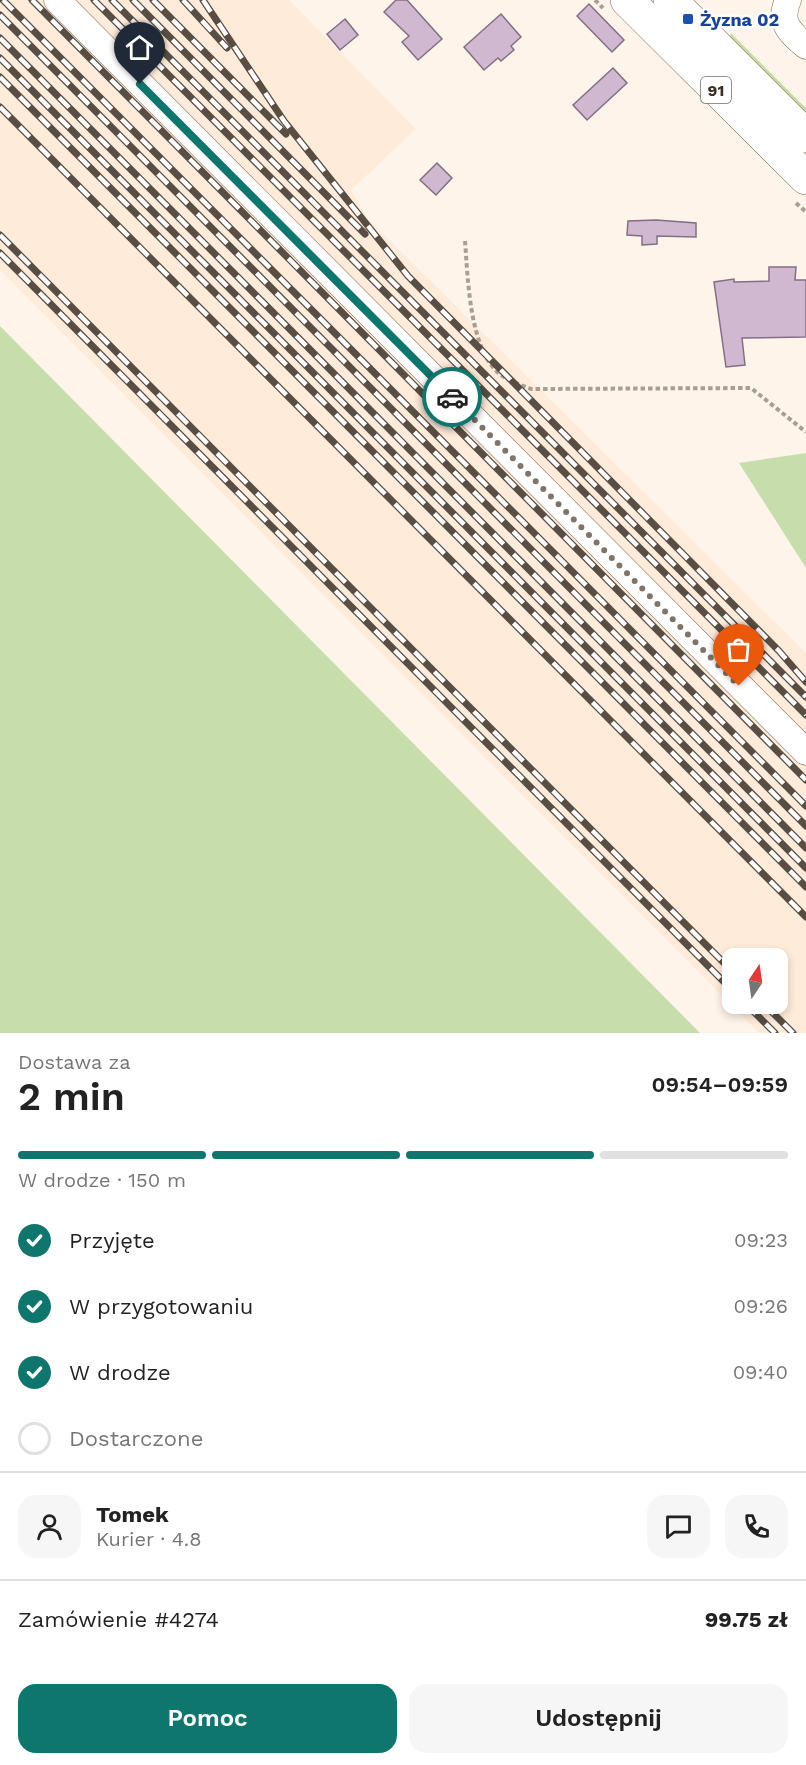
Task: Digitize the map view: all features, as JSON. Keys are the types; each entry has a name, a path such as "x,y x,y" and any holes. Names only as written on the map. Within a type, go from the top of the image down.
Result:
{"main road":[{"name":"91","path":"627,0 806,178"},
{"name":"91","path":"670,0 806,136"}],"street":[{"path":"57,0 806,752"},
{"path":"788,0 783,17 788,31 806,46"}],"path":[{"path":"465,241 469,296 482,350 500,374 531,389 752,388 806,432"}],"shaded area":[{"path":"0,0 289,0 416,129 351,190 367,218 806,653 806,1033 759,1033 740,1014 788,1014 788,948 722,948 722,996 0,270"}],"green space":[{"path":"731,33 806,108 806,120 730,37"},
{"path":"0,326 700,1033 0,1033"},
{"path":"806,453 806,568 739,463"}],"building":[{"path":"396,0 407,0 442,39 418,60 402,42 409,36 384,12"},
{"path":"589,4 624,40 612,52 577,16"},
{"path":"501,14 521,37 511,46 514,50 501,61 498,58 484,70 464,47"},
{"path":"345,19 358,35 340,50 327,34"},
{"path":"613,68 627,83 587,120 573,105"},
{"path":"437,163 452,178 436,195 420,180"},
{"path":"656,220 696,223 696,237 657,236 657,244 642,245 642,236 627,235 628,221"},
{"path":"769,267 796,267 795,280 806,280 806,337 742,338 745,365 726,367 714,282 734,279 734,282 769,281"}],"railway":[{"path":"3,0 806,806"},
{"path":"32,0 806,780"},
{"path":"94,0 806,715"},
{"path":"112,0 806,697"},
{"path":"133,0 365,234"},
{"path":"153,0 286,134"},
{"path":"183,0 227,48"},
{"path":"203,0 284,121 408,276 779,651 806,682"},
{"path":"0,15 806,826"},
{"path":"0,38 806,848"},
{"path":"0,58 806,868"},
{"path":"0,77 806,887"},
{"path":"0,107 806,917"},
{"path":"0,235 722,961"},
{"path":"0,253 722,980"},
{"path":"756,1014 775,1033"},
{"path":"774,1014 793,1033"}],"way so far":[{"path":"452,397 739,686"}],"place":[{"name":"Żyzna 02","path":"688,19"}],"route":[{"path":"140,84 452,397"}]}
